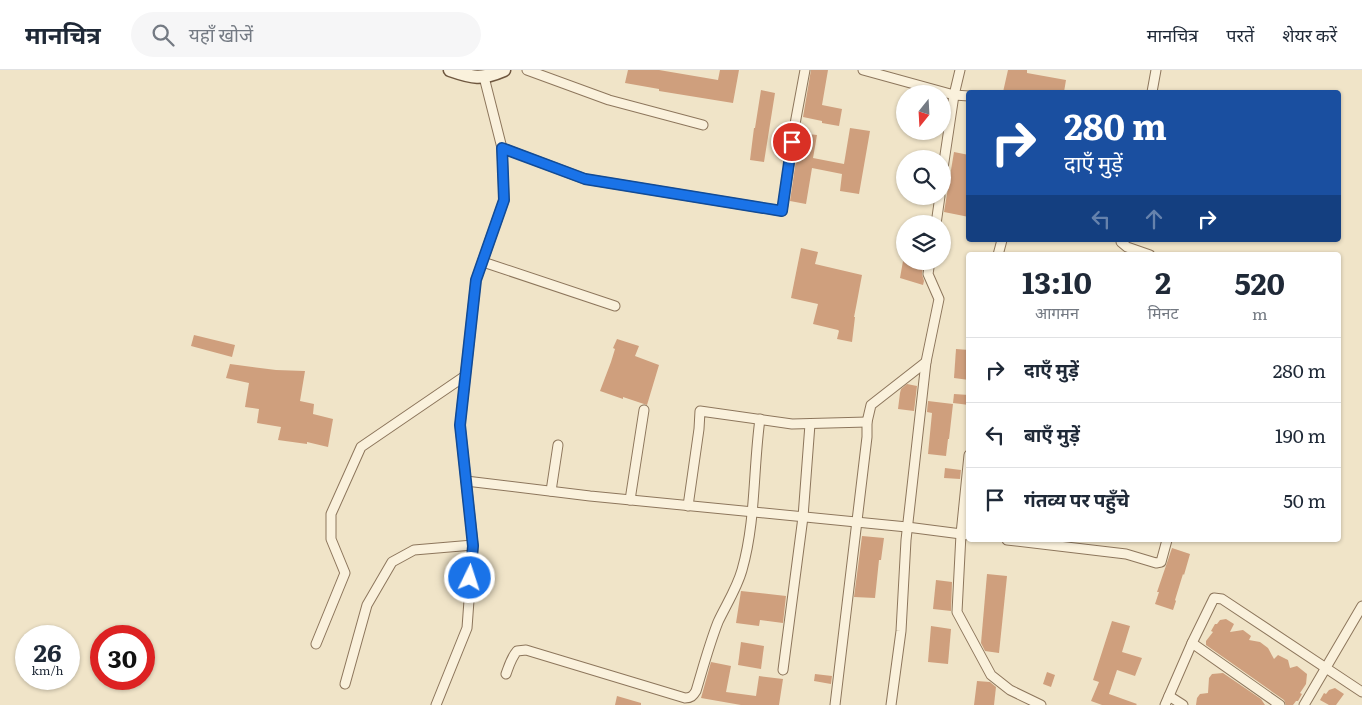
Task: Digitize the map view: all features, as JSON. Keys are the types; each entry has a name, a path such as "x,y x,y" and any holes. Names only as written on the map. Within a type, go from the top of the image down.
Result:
{"street":[{"path":"450,70 474,77 484,77 504,70"},
{"path":"528,70 609,100 703,125"},
{"path":"502,148 585,179 782,211 805,70"},
{"path":"863,70 954,95 966,96"},
{"path":"946,150 954,95 960,70"},
{"path":"1152,90 1156,70"},
{"path":"436,705 467,628 473,546 460,425 476,280 504,200 502,148 484,77"},
{"path":"1121,242 1127,247 1141,252"},
{"path":"483,262 615,306"},
{"path":"891,705 900,631 907,528 926,362 938,299 928,274 929,270"},
{"path":"835,705 867,437 867,422 871,405 926,362"},
{"path":"316,644 345,573 331,539 331,514 361,446 465,376"},
{"path":"630,500 644,410"},
{"path":"688,506 700,411 792,424 867,422"},
{"path":"506,674 511,660 517,651 526,650 685,698 693,696 696,692 719,622 742,572 752,512 760,419"},
{"path":"782,670 804,517 810,424"},
{"path":"551,491 558,445"},
{"path":"466,481 965,535"},
{"path":"966,515 957,612 991,675 1010,690 1041,705"},
{"path":"1023,542 1126,554 1156,563 1161,562 1166,542"},
{"path":"345,684 367,606 392,562 414,550 473,546"},
{"path":"1165,705 1214,598 1222,599 1362,692"},
{"path":"1304,705 1362,606"},
{"path":"1192,643 1280,705"},
{"path":"1169,696 1183,705"}],"building":[{"path":"628,70 659,70 718,80 720,70 739,70 733,103 659,91 659,89 625,83"},
{"path":"811,70 828,70 822,105 842,109 839,126 803,117"},
{"path":"1008,70 1027,70 1027,73 1066,80 1064,90 1003,90"},
{"path":"761,90 775,93 764,162 750,160"},
{"path":"850,128 870,131 859,194 840,191 842,174 812,168 806,204 790,201 800,133 817,135 813,158 844,164"},
{"path":"954,152 966,154 966,216 944,212 945,205 951,205 951,170"},
{"path":"801,248 818,252 815,264 862,275 854,317 852,342 837,339 838,330 813,324 818,304 791,298"},
{"path":"901,270 923,270 924,281 923,285 900,278"},
{"path":"194,335 235,345 232,357 191,346"},
{"path":"617,339 639,346 635,356 659,365 647,405 600,391"},
{"path":"956,349 966,350 966,380 954,378"},
{"path":"230,364 276,370 305,371 300,401 314,404 313,414 333,419 328,447 307,442 307,444 278,440 281,427 257,423 259,409 245,407 249,383 226,378"},
{"path":"907,384 917,386 914,411 898,409 901,389"},
{"path":"954,394 966,395 966,405 953,403"},
{"path":"928,401 953,404 946,456 928,454 932,413 927,412"},
{"path":"945,468 961,470 960,479 944,478"},
{"path":"862,536 884,538 881,560 879,560 875,598 854,597"},
{"path":"1172,548 1190,554 1173,610 1155,604 1159,592 1157,592"},
{"path":"987,574 1007,576 999,653 985,651 981,643"},
{"path":"936,580 952,582 951,611 933,609"},
{"path":"741,591 786,596 783,623 760,620 759,626 736,623"},
{"path":"1226,619 1234,624 1230,632 1243,630 1251,636 1249,640 1260,642 1268,648 1274,659 1278,655 1288,660 1290,668 1297,666 1307,674 1306,684 1300,693 1302,694 1298,701 1293,705 1286,705 1284,700 1206,645 1206,641 1213,632 1211,631 1215,624 1220,620"},
{"path":"1112,621 1130,626 1122,652 1142,658 1135,676 1117,670 1109,694 1136,705 1102,705 1091,701 1099,682 1093,680"},
{"path":"931,626 951,629 948,664 928,662"},
{"path":"741,642 764,646 761,669 738,665"},
{"path":"711,662 731,666 726,692 756,696 759,676 783,679 779,705 741,705 701,698"},
{"path":"1047,672 1055,675 1051,687 1043,684"},
{"path":"1223,673 1261,699 1265,705 1196,705 1200,694 1208,693 1209,678 1212,674"},
{"path":"815,674 832,676 831,684 814,681"},
{"path":"977,681 990,682 996,687 994,705 974,705"},
{"path":"1335,688 1344,694 1336,705 1329,705 1320,700 1324,693 1326,694 1329,690"},
{"path":"617,696 641,703 641,705 615,705"}],"route":[{"path":"470,578 473,546 460,425 476,280 504,200 502,148 585,179 782,211 792,142"}]}
